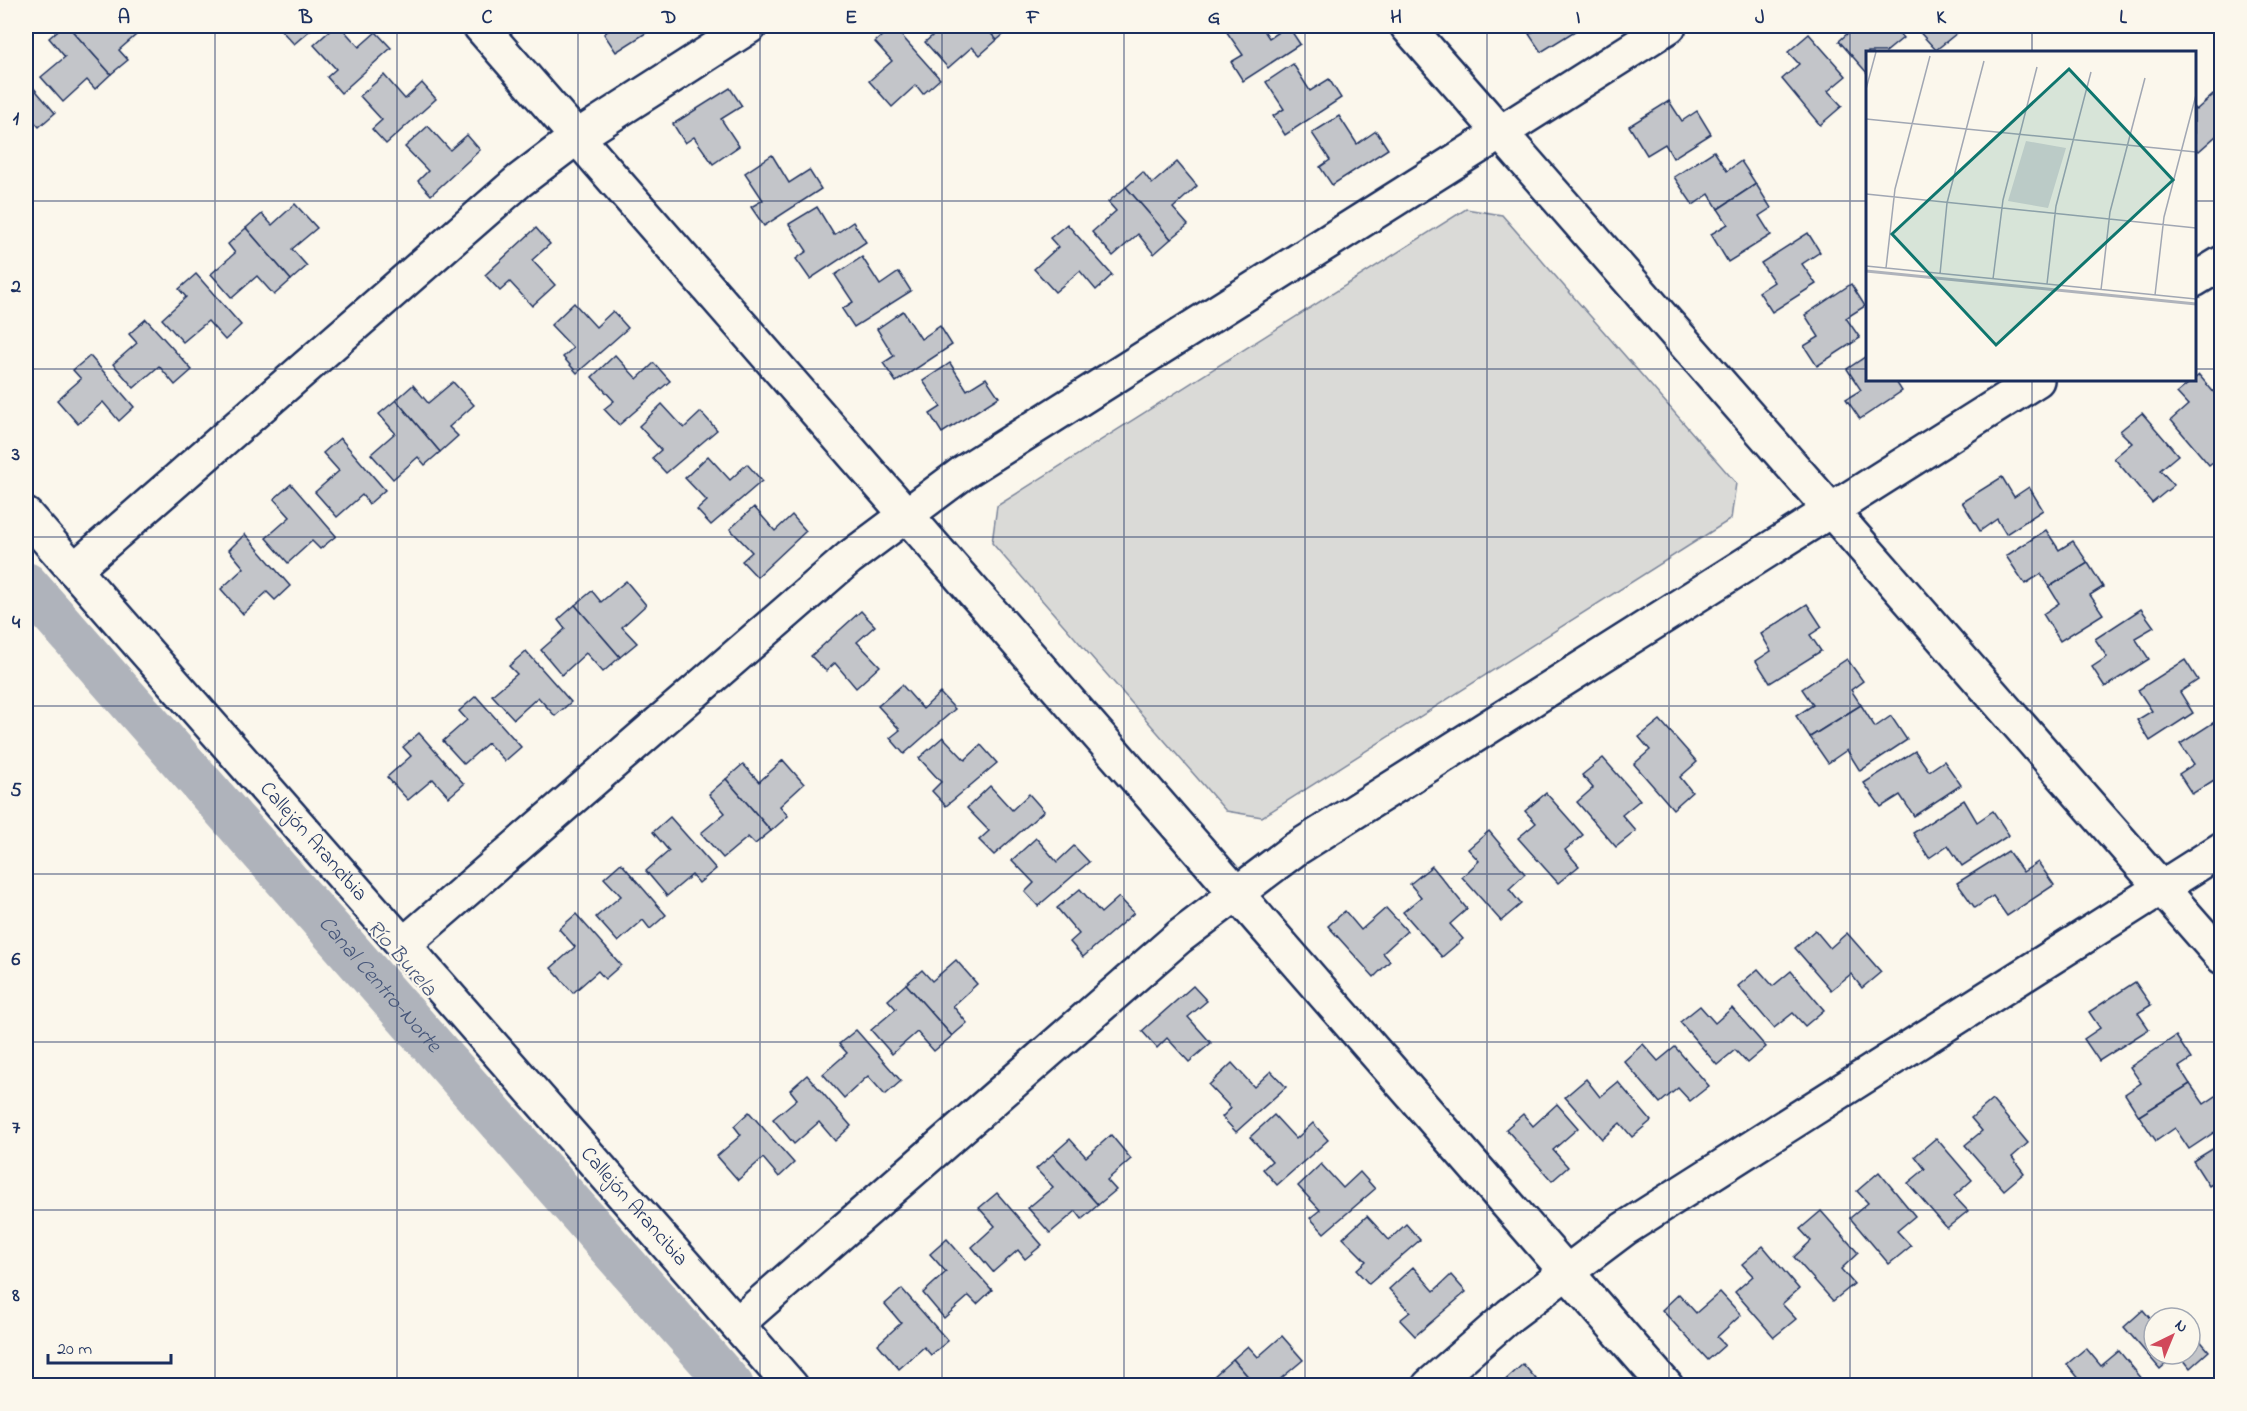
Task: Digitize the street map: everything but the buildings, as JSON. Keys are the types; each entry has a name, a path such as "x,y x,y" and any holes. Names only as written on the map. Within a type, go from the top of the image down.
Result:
{"street":[{"path":"480,26 1666,1386"},
{"path":"74,570 519,181 577,137 750,26"},
{"path":"1407,26 2222,957"},
{"path":"403,945 849,558 964,472 1669,26"},
{"path":"2196,279 2222,263"},
{"path":"737,1324 1179,937 1294,850 2035,381"},
{"name":"Callejón Arancibia","path":"26,515 791,1386"},
{"path":"1429,1386 1510,1315 1634,1222 2222,849"}],"shaded area":[{"path":"1466,209 1502,215 1736,483 1731,519 1262,817 1226,811 992,543 997,506"}],"waterway":[{"name":"Canal Centro-Norte","path":"26,584 732,1386"}],"water label":[{"name":"Río Burela","path":"401,959"}]}
